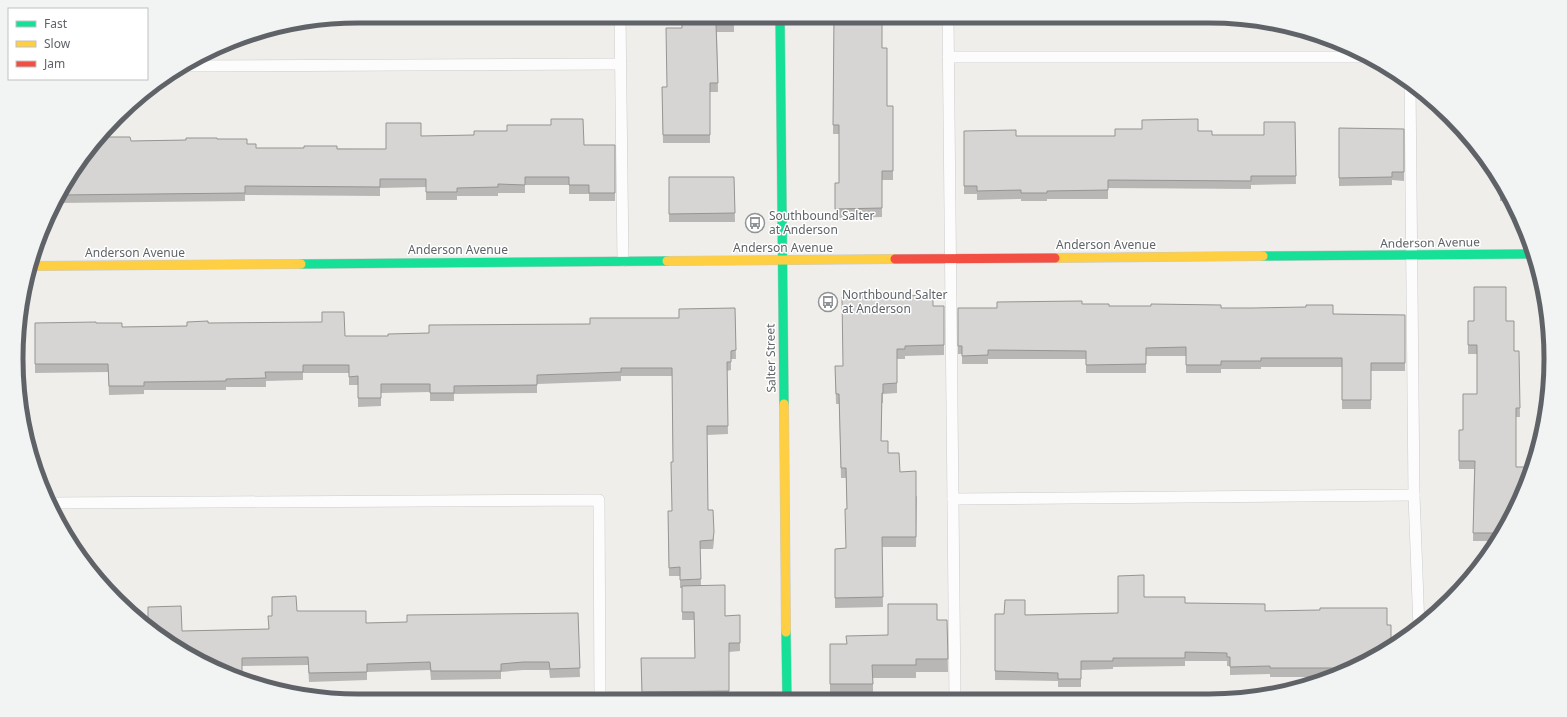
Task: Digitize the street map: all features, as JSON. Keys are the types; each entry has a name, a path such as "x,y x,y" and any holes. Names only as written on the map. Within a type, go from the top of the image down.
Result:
{"street":[{"name":"Salter Street","path":"780,23 788,694"},
{"name":"Anderson Avenue","path":"36,266 1527,254"}],"lane":[{"path":"620,23 623,261"},
{"path":"948,23 955,694"},
{"path":"948,57 1355,57"},
{"path":"195,66 621,64"},
{"path":"1410,90 1414,495 1419,620"},
{"path":"953,499 1414,495"},
{"path":"56,503 599,500 600,694"}],"building":[{"path":"682,23 734,23 716,24 718,83 710,83 710,135 663,135 662,87 667,87 666,28 682,28"},
{"path":"834,23 882,23 882,48 887,48 887,106 893,106 893,171 882,171 882,208 835,209 835,183 839,183 839,125 833,125"},
{"path":"551,119 583,119 584,145 615,145 615,193 589,193 589,185 569,185 569,177 525,177 525,185 498,184 498,187 457,188 457,192 426,192 426,179 380,179 380,187 245,186 245,193 66,195 92,154 106,137 130,137 131,141 186,140 186,138 247,139 247,144 256,144 256,148 337,146 337,149 386,149 386,123 421,123 421,136 474,135 474,131 507,131 507,125 551,125"},
{"path":"1198,119 1198,131 1212,131 1212,135 1264,135 1264,122 1295,122 1296,176 1251,176 1251,181 1108,180 1108,190 1047,191 1047,193 1021,193 1021,190 977,191 977,186 964,186 964,131 1016,130 1016,136 1115,136 1115,129 1142,129 1142,120"},
{"path":"1339,128 1404,129 1404,172 1392,172 1392,177 1339,178"},
{"path":"669,177 734,177 735,213 669,214"},
{"path":"1474,287 1506,287 1506,321 1514,321 1514,351 1519,351 1520,408 1516,408 1516,467 1525,467 1525,469 1509,507 1495,533 1473,533 1475,461 1459,461 1459,430 1463,430 1463,394 1477,394 1477,345 1468,345 1468,321 1474,321"},
{"path":"904,292 904,296 933,295 933,306 944,306 944,345 905,346 905,349 897,349 897,383 883,384 881,441 888,441 888,453 899,453 900,472 916,471 916,537 882,537 883,597 835,598 835,549 846,548 845,509 847,509 846,468 841,468 839,394 836,394 835,366 843,366 842,297 870,297 870,293"},
{"path":"1082,301 1082,304 1109,304 1109,306 1151,306 1151,304 1221,305 1221,308 1306,307 1306,305 1333,305 1333,314 1405,315 1405,363 1371,363 1371,400 1342,400 1342,358 1261,358 1261,361 1221,361 1221,365 1186,365 1186,347 1146,348 1146,364 1086,365 1086,351 988,350 988,355 962,356 962,346 958,346 958,308 997,308 997,302"},
{"path":"735,308 736,350 731,351 731,362 727,362 728,426 707,426 708,510 713,510 714,532 713,540 700,541 701,579 680,580 680,567 669,568 668,511 672,511 671,462 673,462 672,368 621,368 621,372 537,375 537,385 454,386 454,393 430,393 430,384 381,384 381,398 358,398 358,376 349,377 349,365 303,365 303,372 265,372 266,378 226,379 226,381 144,382 144,386 109,386 108,364 35,364 35,323 122,323 122,327 187,326 187,322 208,321 208,323 322,322 322,312 344,312 345,336 388,336 388,334 429,333 429,325 590,324 590,318 679,318 679,309"},
{"path":"1144,575 1144,597 1185,597 1185,603 1265,604 1265,611 1320,610 1320,608 1387,608 1387,625 1391,625 1391,638 1393,638 1376,649 1337,668 1270,668 1270,666 1230,667 1230,657 1227,657 1227,653 1185,652 1185,658 1113,658 1113,661 1081,661 1081,679 1058,679 1058,673 995,671 995,614 1004,614 1005,600 1025,600 1025,615 1118,613 1118,576"},
{"path":"725,585 725,616 740,615 740,643 729,643 729,691 642,692 641,658 695,658 694,612 682,612 682,586"},
{"path":"296,596 297,611 366,611 366,623 407,622 407,615 578,613 580,668 550,669 549,662 523,662 501,664 501,671 431,671 430,662 367,664 367,672 309,673 308,657 242,658 242,672 241,672 191,649 148,620 148,607 181,606 182,631 269,629 268,616 272,616 272,597"},
{"path":"888,604 937,604 937,620 947,620 948,659 916,659 916,665 872,665 873,684 830,684 830,644 847,644 846,636 888,635"}],"traffic: fast":[{"path":"780,23 784,404"},
{"path":"1263,256 1527,254"},
{"path":"301,264 667,261"},
{"path":"786,632 787,694"}],"traffic: slow":[{"path":"1055,258 1263,256"},
{"path":"667,261 895,259"},
{"path":"36,266 301,264"},
{"path":"784,404 786,632"}],"traffic: jam":[{"path":"895,259 1055,258"}],"place":[{"name":"Southbound Salter at Anderson","path":"755,223"},
{"name":"Northbound Salter at Anderson","path":"828,302"}]}
